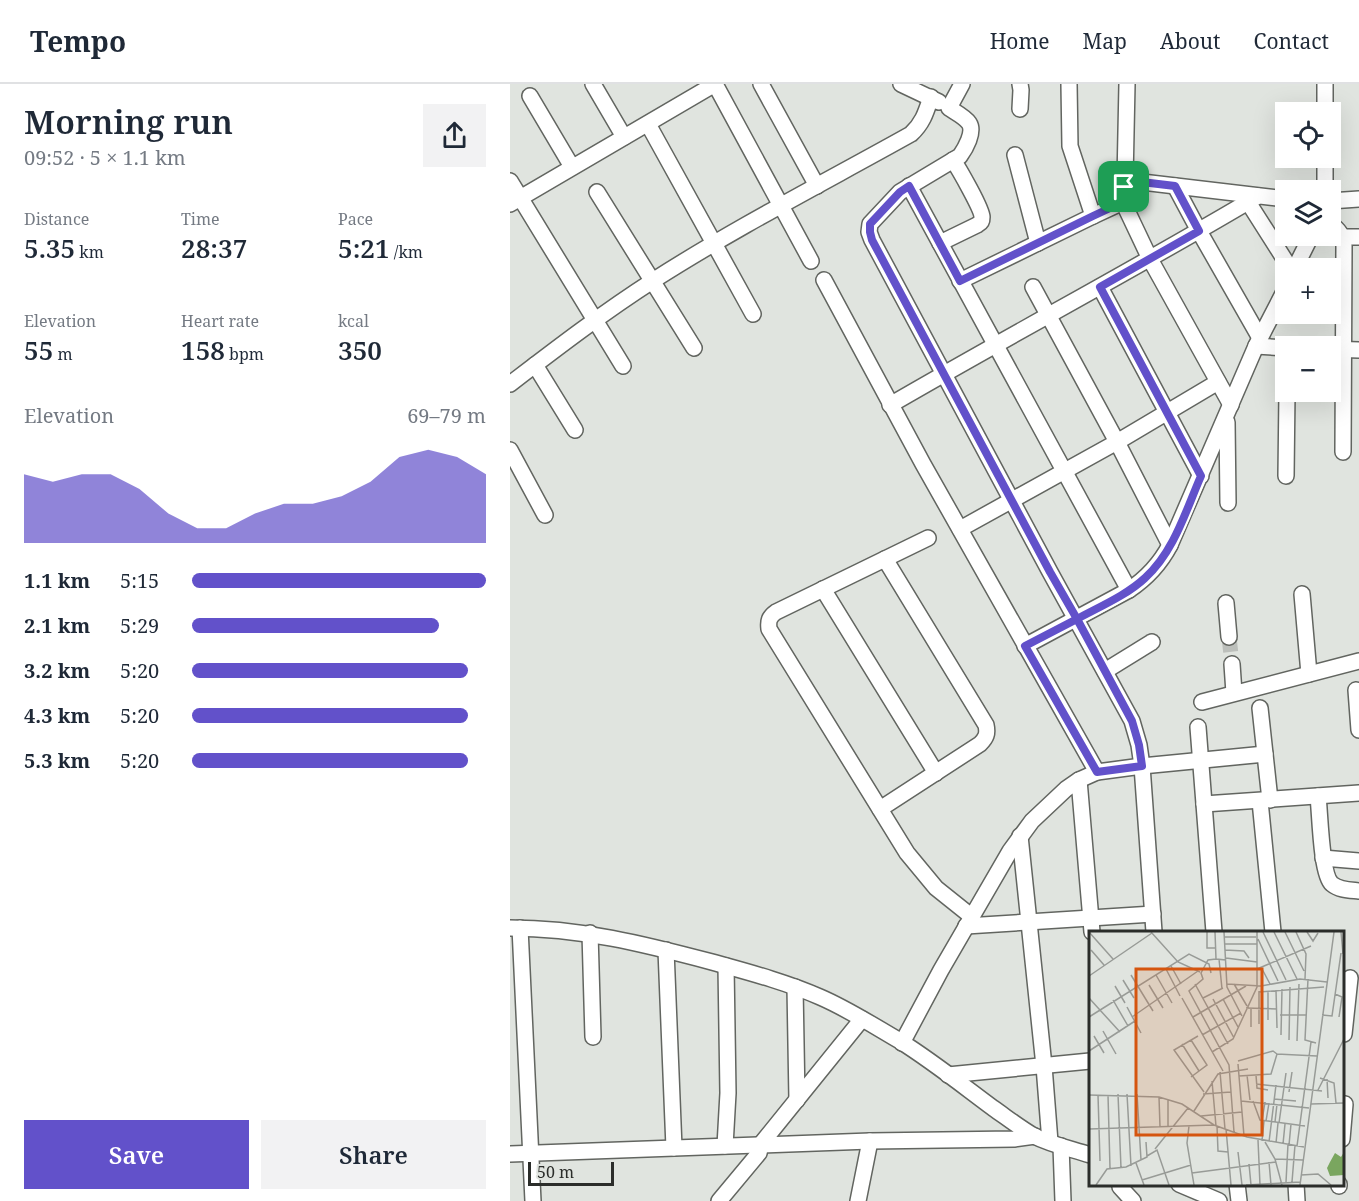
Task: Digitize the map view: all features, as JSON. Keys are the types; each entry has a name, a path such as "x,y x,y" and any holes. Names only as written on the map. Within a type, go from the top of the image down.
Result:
{"street":[{"path":"593,84 624,137"},
{"path":"515,201 715,84 811,261"},
{"path":"761,84 818,186"},
{"path":"901,84 949,108 969,122 970,134 960,156 900,192 870,224 872,240 1132,721 1142,766 1154,931"},
{"path":"949,108 962,84"},
{"path":"1020,84 1020,109"},
{"path":"1069,84 1070,146 1093,216"},
{"path":"1127,84 1123,202 1150,259 1218,382 1229,410 1228,503"},
{"path":"1325,84 1325,102"},
{"path":"530,96 572,167"},
{"path":"510,384 653,281 780,206 911,134 925,116 931,98"},
{"path":"648,124 753,314"},
{"path":"1015,155 1038,243"},
{"path":"940,243 977,225 982,218 980,209 953,160"},
{"path":"1125,180 1253,199 1275,199"},
{"path":"510,181 515,201 623,366"},
{"path":"909,186 1130,590"},
{"path":"1175,186 1258,342 1275,346"},
{"path":"597,192 694,348"},
{"path":"890,405 1253,199"},
{"path":"1253,199 1285,258"},
{"path":"1341,200 1359,199"},
{"path":"960,281 1123,202"},
{"path":"1341,234 1344,246 1343,452"},
{"path":"1343,237 1359,237"},
{"path":"824,280 890,405 1097,772"},
{"path":"1033,287 1170,545"},
{"path":"1100,287 1201,476"},
{"path":"1025,646 1130,590 1144,580 1164,558 1258,342 1275,309"},
{"path":"535,364 575,430"},
{"path":"960,529 1117,442 1218,382"},
{"path":"1286,477 1287,402"},
{"path":"510,450 545,515"},
{"path":"928,538 776,612 768,623 769,629 919,868 969,921 1091,926 1152,914"},
{"path":"880,809 980,744 987,733 986,725 885,559"},
{"path":"823,589 936,773"},
{"path":"1302,594 1310,674"},
{"path":"1226,603 1229,637"},
{"path":"1105,671 1152,642"},
{"path":"1202,702 1359,661"},
{"path":"1232,664 1234,693"},
{"path":"1356,690 1359,730"},
{"path":"1260,708 1265,754 1265,800 1273,931"},
{"path":"1198,727 1214,931"},
{"path":"902,1043 1010,851 1032,821 1066,789 1097,772 1265,754"},
{"path":"1079,780 1091,926"},
{"path":"1204,804 1359,793"},
{"path":"1318,796 1323,858 1330,884 1359,891"},
{"path":"1020,836 1044,1066 1048,1141 1063,1201"},
{"path":"1323,858 1359,861"},
{"path":"532,1201 515,928 590,933 666,950 795,987 834,1003 902,1043 1015,1124 1048,1141 1089,1155"},
{"path":"590,933 593,1037"},
{"path":"666,950 674,1148"},
{"path":"726,966 728,1093 726,1146"},
{"path":"1344,1034 1351,978"},
{"path":"795,987 797,1100"},
{"path":"719,1201 759,1153 761,1144 862,1019"},
{"path":"948,1075 1089,1061"},
{"path":"1344,1129 1349,1104"},
{"path":"510,1154 870,1141 1014,1139 1048,1141"},
{"path":"858,1201 870,1141"},
{"path":"1182,1186 1219,1201"},
{"path":"1238,1186 1239,1201"},
{"path":"1296,1186 1297,1201"},
{"path":"1121,1191 1132,1201"}],"tunnel":[{"path":"1229,637 1232,664"}],"route":[{"path":"1124,187 1123,202 960,281 909,186 900,192 870,224 869,228 872,240 943,374 1077,619 1025,646 1097,772 1142,766 1132,721 1077,619 1130,590 1154,570 1164,558 1201,476 1100,287 1199,231 1175,186 1125,180 1124,187"}]}
